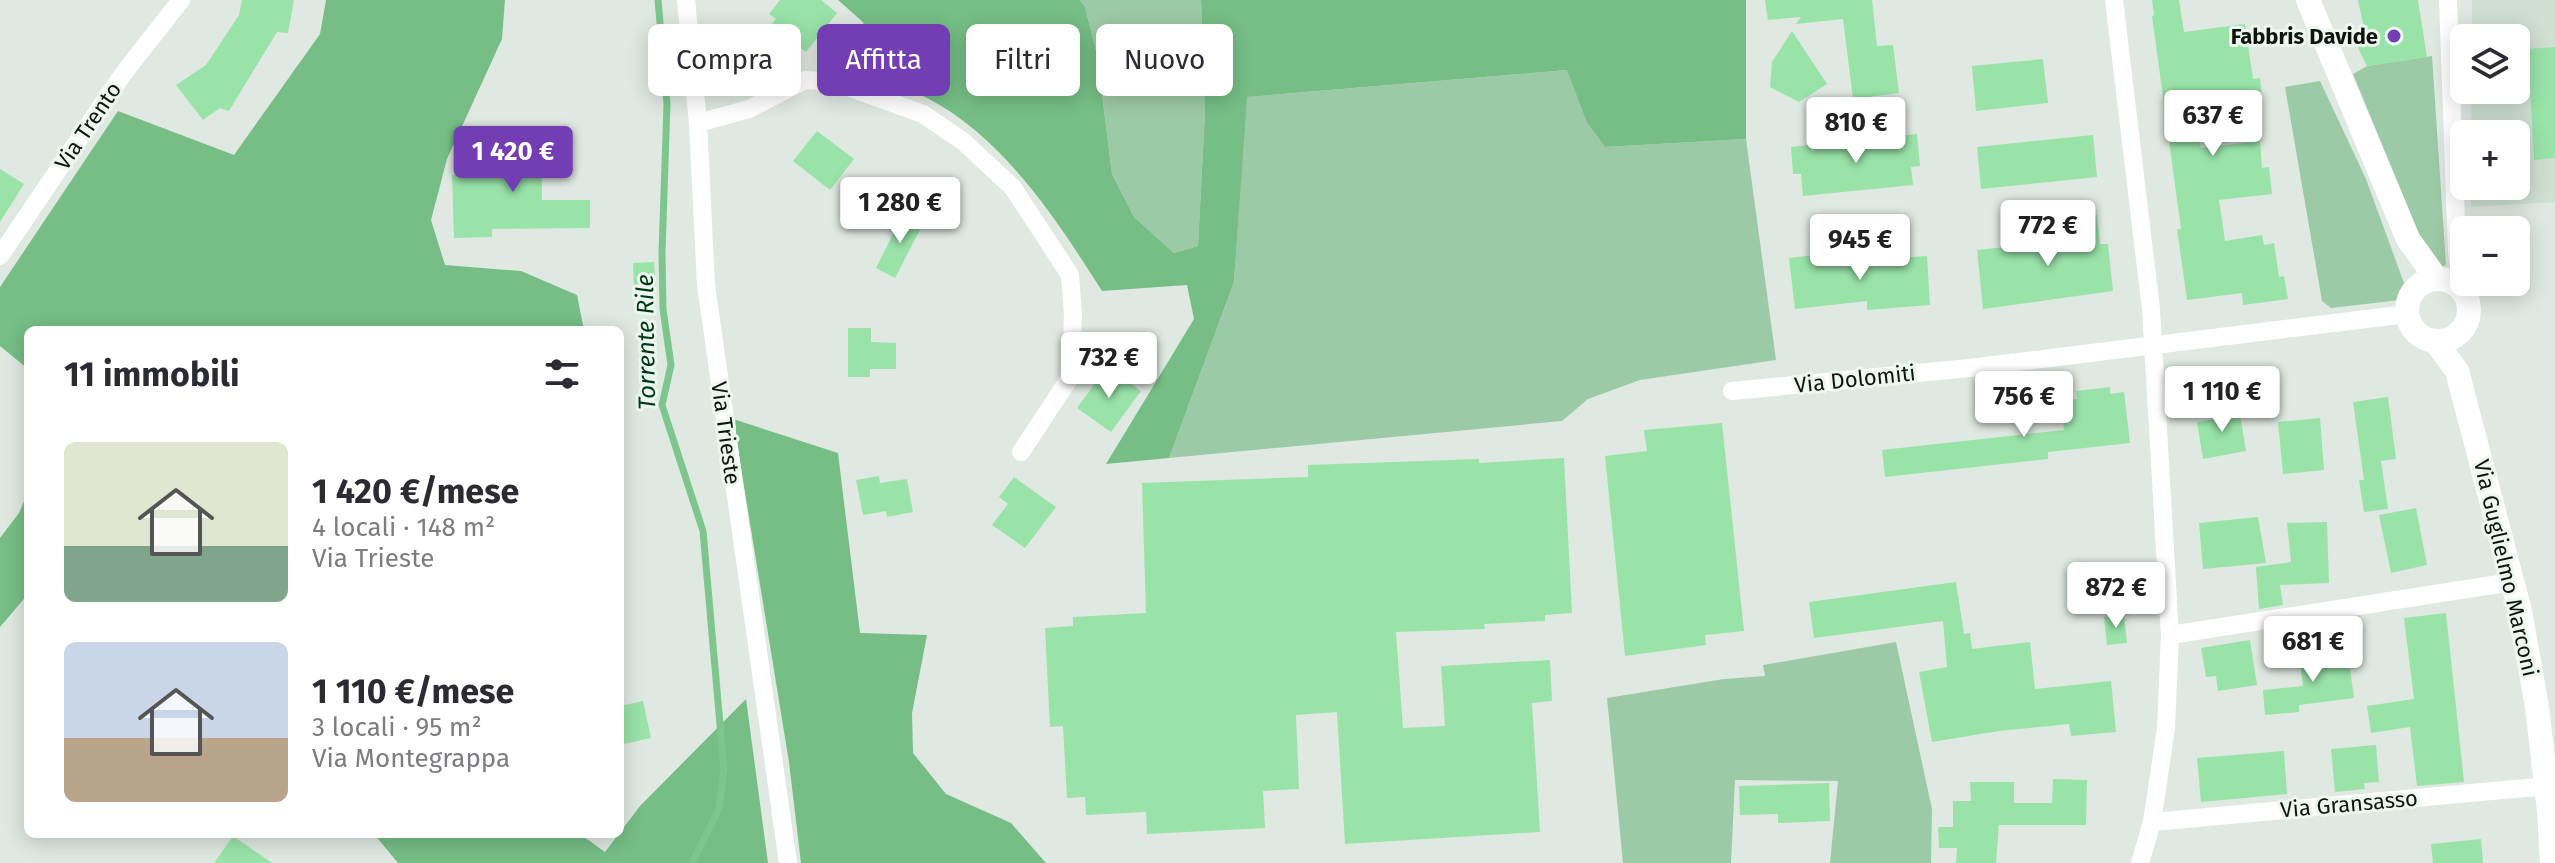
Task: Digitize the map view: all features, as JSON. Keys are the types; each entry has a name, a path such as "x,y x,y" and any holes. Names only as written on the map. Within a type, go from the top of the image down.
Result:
{"street":[{"name":"Via Trento","path":"0,256 123,74 181,0"},
{"name":"Via Trieste","path":"686,0 698,123 706,285 788,863"},
{"path":"2114,0 2154,345 2170,635 2166,728 2152,822 2140,863"},
{"path":"2308,0 2408,239 2411,260 2408,304 2416,333 2425,339 2446,340 2460,331 2470,309 2408,239"},
{"path":"2447,282 2457,251 2448,0"},
{"path":"698,123 749,109 805,80 834,82 923,114 964,142 1013,188 1070,275 1073,314 1071,376 1021,452"},
{"path":"2408,304 2426,280 2447,282"},
{"name":"Via Dolomiti","path":"1732,391 1969,368 2154,345 2408,304"},
{"name":"Via Guglielmo Marconi","path":"2460,331 2457,371 2520,611 2537,707 2552,863"},
{"name":"Via Guglielmo Marconi","path":"2435,341 2457,371"},
{"path":"2170,635 2512,582"},
{"name":"Via Gransasso","path":"2152,822 2547,786"}],"shaded area":[{"path":"2472,0 2555,0 2555,202 2471,207 2471,200 2530,200 2530,120 2471,120 2472,104 2530,104 2530,24 2472,24"}],"green space":[{"path":"326,0 505,0 502,39 447,159 431,220 445,265 521,271 577,295 583,326 24,326 24,366 0,346 0,287 118,111 234,155 320,34"},
{"path":"838,0 1080,0 1085,7 1096,51 1096,96 1102,96 1112,174 1134,217 1174,253 1198,246 1204,96 1233,96 1233,24 1202,24 1201,0 1746,0 1746,139 1605,147 1587,123 1567,70 1247,97 1234,282 1169,458 1106,464 1194,319 1187,285 1102,291 1047,208 1003,156 953,113 923,96 950,96 950,24 864,23"},
{"path":"1080,0 1201,0 1202,24 1096,24 1096,51 1085,7"},
{"path":"2432,56 2446,265 2434,270 2353,74 2367,66"},
{"path":"1568,70 1587,123 1605,147 1746,139 1776,360 1640,380 1588,399 1562,421 1169,458 1234,282 1246,97"},
{"path":"2320,81 2366,179 2404,283 2400,300 2331,308 2322,301 2285,87"},
{"path":"1102,96 1204,96 1198,246 1174,253 1134,217 1112,174"},
{"path":"733,419 838,453 860,633 927,635 912,713 913,753 946,794 1011,823 1046,863 801,863 789,762"},
{"path":"24,501 24,599 0,627 0,538"},
{"path":"1896,642 1932,809 1931,863 1830,863 1838,781 1735,780 1731,863 1623,863 1607,698 1724,679 1765,676 1763,665"},
{"path":"746,699 768,863 398,863 377,838 586,838 605,852 616,838 624,838 624,827 640,806"}],"building":[{"path":"242,0 294,0 288,33 277,32 229,111 220,108 203,120 176,85 206,65 239,15"},
{"path":"780,0 821,0 837,13 828,24 817,24 817,38 806,52 801,48 801,24 772,24 776,19 769,14"},
{"path":"1765,0 1872,0 1877,46 1893,45 1899,93 1853,99 1843,19 1796,24 1801,17 1768,20"},
{"path":"2152,0 2179,0 2184,32 2245,24 2253,79 2260,78 2262,100 2195,109 2201,148 2260,141 2262,168 2269,167 2272,194 2219,200 2225,241 2262,235 2264,245 2274,243 2279,277 2284,276 2288,299 2243,305 2242,293 2187,300"},
{"path":"2358,0 2418,0 2427,57 2367,66 2354,40 2366,37"},
{"path":"1792,31 1827,84 1799,102 1770,87 1772,62"},
{"path":"2555,47 2555,158 2534,160 2530,49"},
{"path":"2043,59 2048,103 1976,111 1972,66"},
{"path":"541,128 542,200 590,200 590,228 492,229 492,237 454,238 452,175 499,173 499,164 504,164 504,129"},
{"path":"817,131 854,159 830,190 793,161"},
{"path":"1917,134 1920,166 1911,167 1913,185 1803,196 1801,174 1793,174 1791,147"},
{"path":"2093,135 2097,177 1981,189 1977,147"},
{"path":"0,169 24,184 0,222"},
{"path":"904,212 924,222 895,278 876,268"},
{"path":"2097,215 2100,244 2108,244 2113,291 1983,309 1977,250 2005,247 2006,251 2058,245 2056,219"},
{"path":"1831,253 1832,263 1927,256 1930,305 1867,310 1867,301 1795,309 1789,258"},
{"path":"654,262 656,287 634,288 633,263"},
{"path":"848,328 871,328 871,342 896,343 896,369 870,369 870,377 848,377"},
{"path":"1107,367 1141,391 1111,432 1077,408"},
{"path":"2110,387 2110,394 2124,392 2130,443 2048,452 2048,459 1885,477 1882,450 2064,430 2061,401 2077,399 2076,391"},
{"path":"2388,397 2396,459 2381,461 2388,509 2364,512 2359,480 2364,480 2353,402"},
{"path":"2239,407 2246,451 2203,459 2197,422 2215,419 2214,412"},
{"path":"2320,418 2324,470 2283,474 2278,422"},
{"path":"1722,423 1744,631 1705,635 1706,645 1625,656 1605,456 1647,451 1644,430"},
{"path":"1564,458 1572,613 1545,615 1545,621 1484,624 1485,629 1396,632 1403,728 1445,726 1441,666 1550,660 1552,701 1532,703 1540,832 1345,844 1337,712 1296,715 1299,789 1263,791 1265,828 1147,834 1146,812 1086,815 1085,797 1067,798 1063,726 1050,727 1045,628 1073,626 1073,617 1146,613 1142,483 1308,477 1308,465 1479,459 1479,463"},
{"path":"879,476 880,483 907,479 913,512 887,517 886,511 863,515 856,480"},
{"path":"1014,477 1056,507 1025,548 992,525 1008,504 999,497"},
{"path":"2416,508 2427,565 2391,573 2379,515"},
{"path":"2258,517 2266,563 2203,569 2199,523"},
{"path":"2327,522 2329,583 2280,585 2283,605 2259,609 2256,567 2291,562 2287,523"},
{"path":"1956,582 1964,634 1970,633 1972,649 2030,642 2035,689 2111,681 2116,732 2071,736 2069,724 1932,742 1919,672 1947,667 1943,621 1814,638 1809,602"},
{"path":"2446,613 2464,782 2417,786 2410,727 2371,733 2367,706 2414,699 2404,618"},
{"path":"2124,615 2127,643 2107,645 2104,617"},
{"path":"2250,640 2257,685 2218,691 2216,676 2206,677 2201,648"},
{"path":"2334,651 2335,656 2348,654 2354,698 2299,705 2299,712 2265,715 2263,690 2303,686 2299,656"},
{"path":"643,701 651,738 624,744 624,705"},
{"path":"2376,745 2379,782 2364,783 2365,789 2335,792 2331,749"},
{"path":"2284,751 2287,794 2201,802 2197,758"},
{"path":"2053,779 2087,780 2086,825 1999,825 1996,863 1956,863 1957,848 1939,848 1938,827 1953,827 1953,801 1971,801 1970,782 2014,782 2014,803 2052,803"},
{"path":"1829,783 1830,821 1778,823 1778,814 1740,815 1739,786"},
{"path":"232,838 236,838 272,863 214,863"},
{"path":"2481,839 2483,863 2433,863 2431,844"}],"waterway":[{"name":"Torrente Rile","path":"658,0 667,104 663,309 671,365 662,405 703,531 724,770 719,809 692,863"}],"place":[{"name":"Fabbris Davide","path":"2394,36"}]}
